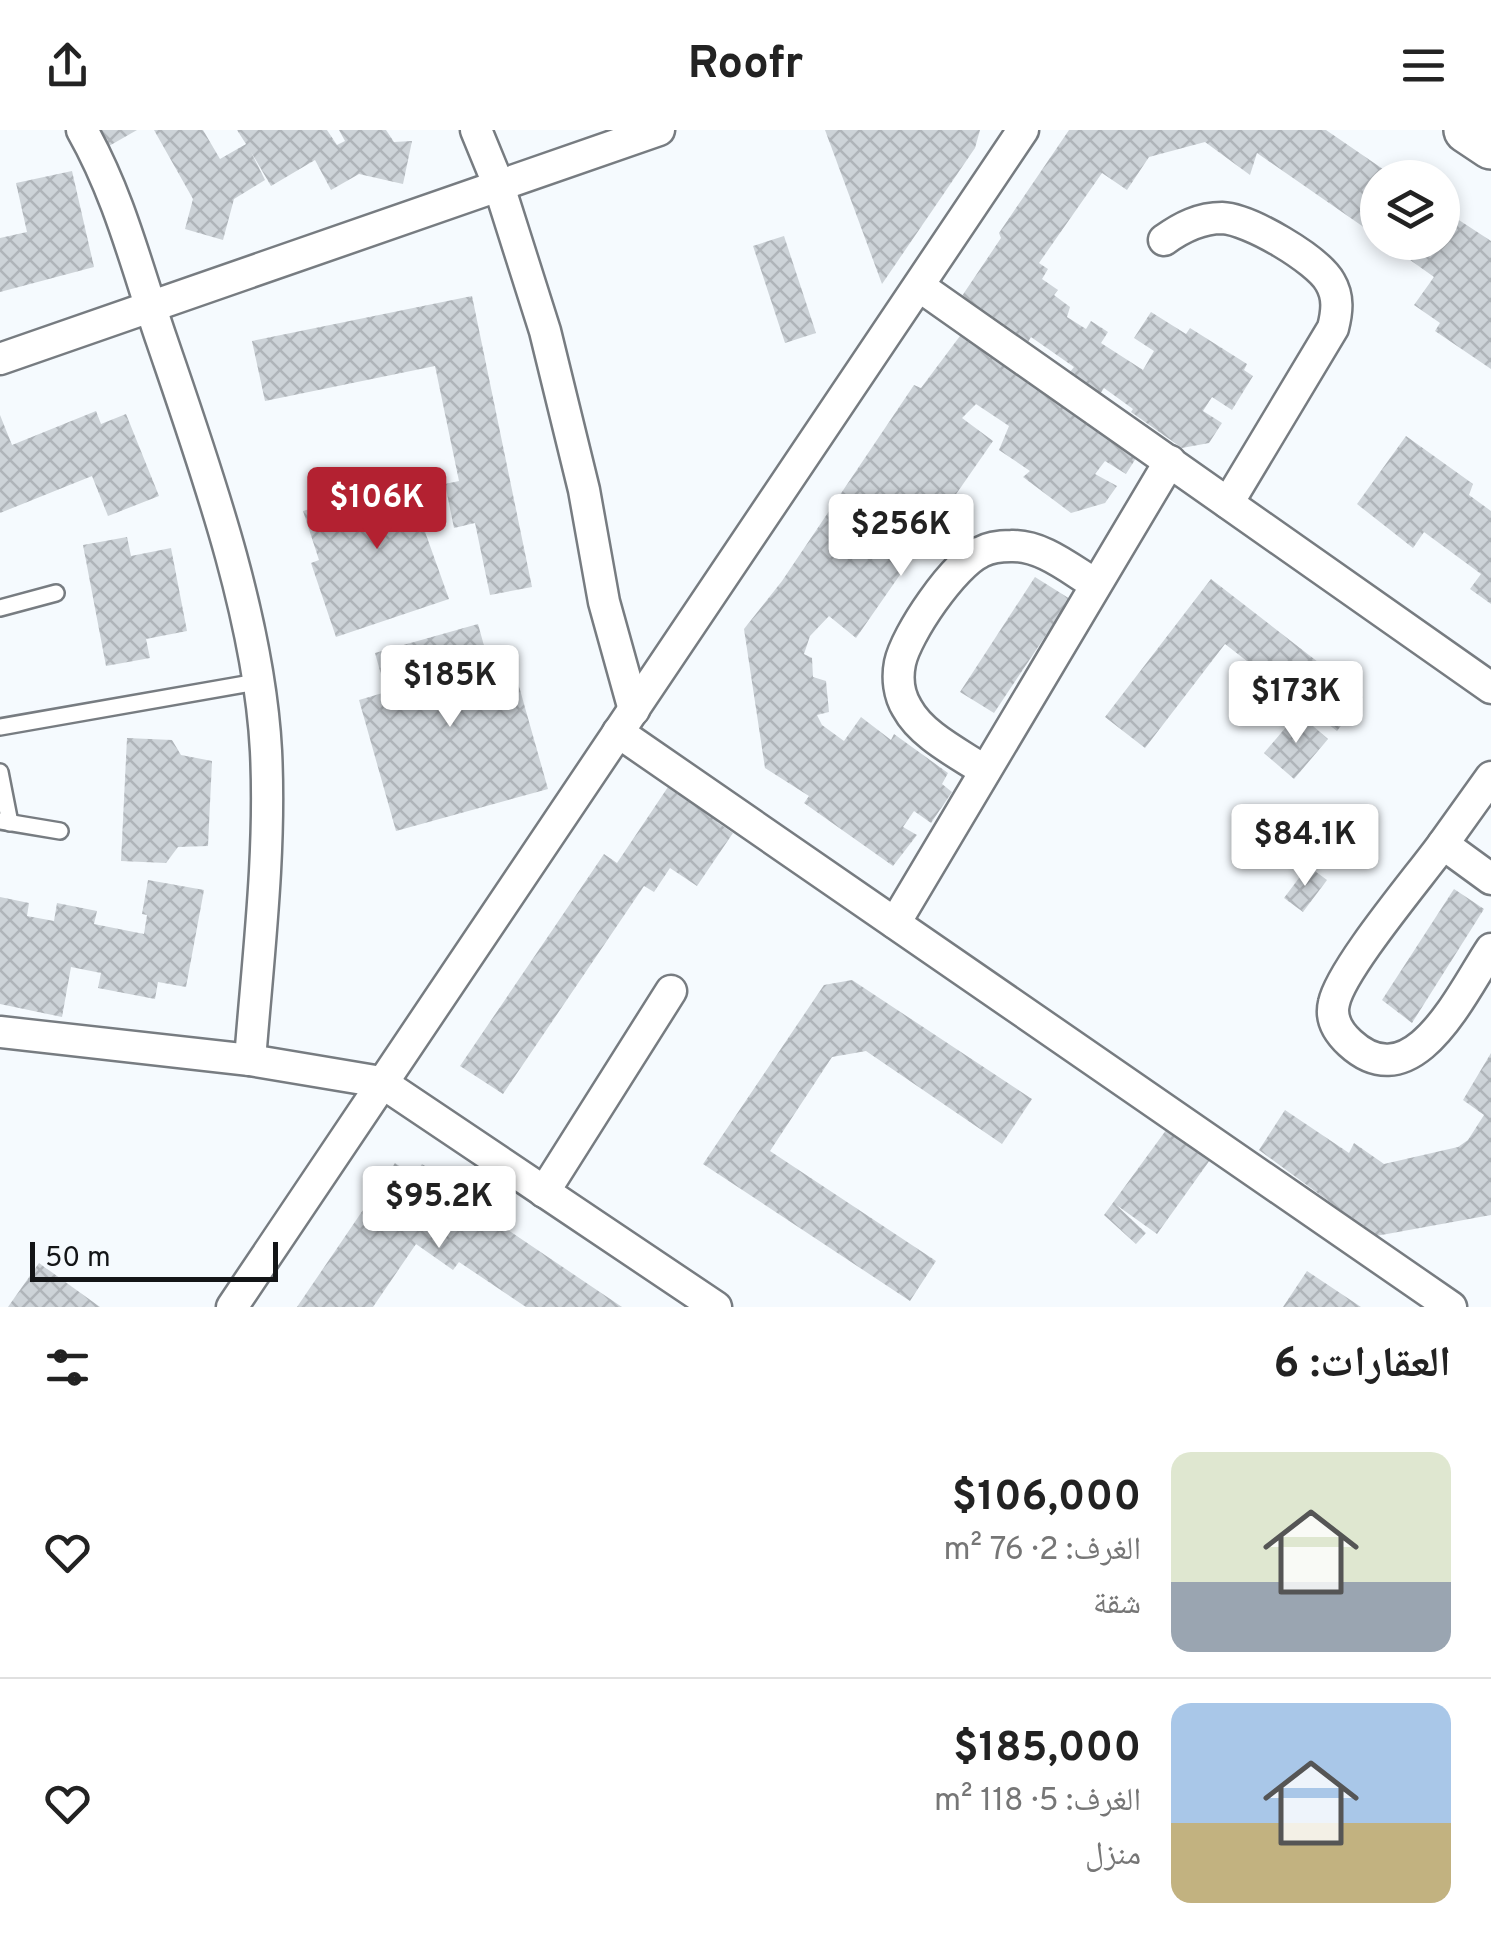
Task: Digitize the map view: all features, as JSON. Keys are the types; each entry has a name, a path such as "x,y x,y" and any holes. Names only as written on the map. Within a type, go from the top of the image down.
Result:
{"main road":[{"path":"1467,130 1491,146"}],"street":[{"path":"82,130 130,234 230,553 257,682 266,749 267,859 250,1060"},
{"path":"476,130 499,186 545,331 584,490 626,721 895,923 1451,1307"},
{"path":"0,359 660,130"},
{"path":"232,1307 1023,130"},
{"path":"1164,240 1203,220 1225,218 1247,223 1320,270 1336,297 1333,328 1228,503"},
{"path":"918,286 1491,688"},
{"path":"895,923 1170,461"},
{"path":"985,772 930,733 907,709 899,677 900,660 915,629 965,563 999,546 1036,550 1095,584"},
{"path":"1491,778 1353,966 1334,1001 1333,1020 1344,1038 1362,1054 1382,1062 1402,1060 1421,1048 1436,1030 1491,949"},
{"path":"1443,844 1491,880"},
{"path":"544,1192 671,990"},
{"path":"0,1032 250,1060 381,1082 716,1307"}],"lane":[{"path":"0,608 56,593"},
{"path":"0,726 257,682"},
{"path":"0,772 5,822 60,831"}],"building":[{"path":"100,130 137,130 109,146"},
{"path":"154,130 203,130 220,159 246,144 237,130 327,130 337,145 345,141 339,130 386,130 394,142 412,141 403,184 359,174 331,190 315,160 271,186 251,152 265,180 234,199 223,240 185,229 193,199"},
{"path":"825,130 980,130 975,148 882,284"},
{"path":"1069,130 1326,130 1370,160 1360,160 1360,225 1257,153 1250,175 1205,142 1149,157 1127,190 1102,173 1039,263 1048,269 1042,279 1058,290 1054,295 1070,307 1067,317 1086,329 1091,321 1108,332 1101,343 1143,370 1154,351 1134,338 1151,312 1186,334 1190,328 1247,364 1244,370 1253,376 1232,410 1212,397 1203,411 1222,423 1209,443 1182,448 1104,388 1100,394 1070,372 1074,367 1031,337 1028,342 962,296 1001,238 999,233"},
{"path":"72,171 94,267 0,292 0,238 27,232 16,183"},
{"path":"1460,221 1491,241 1491,369 1435,331 1440,323 1414,305 1434,277 1410,260 1460,260"},
{"path":"784,236 816,333 785,343 753,246"},
{"path":"472,296 532,587 490,595 475,523 454,528 445,484 459,481 435,366 265,401 252,341"},
{"path":"963,332 1138,455 1126,474 1105,461 1095,474 1117,486 1105,503 1071,513 1023,477 1030,471 999,450 1009,426 976,404 962,418 993,441 856,638 829,616 810,636 804,654 812,658 813,677 826,681 829,712 817,715 822,725 844,741 861,717 891,740 894,734 948,773 942,784 952,792 931,823 914,811 903,827 917,835 893,866 804,803 809,796 765,768 744,629 782,581 914,385 921,388"},
{"path":"96,411 101,424 126,414 159,496 108,516 92,476 0,513 0,415 12,445"},
{"path":"1406,436 1473,484 1469,495 1491,511 1491,604 1470,589 1481,574 1424,532 1413,548 1357,504"},
{"path":"426,467 445,522 424,529 449,599 336,637 311,563 319,560 303,511 323,505 322,501"},
{"path":"127,537 131,556 171,548 187,631 146,639 150,658 106,666 83,545"},
{"path":"1035,577 1070,599 994,713 960,692"},
{"path":"1211,579 1363,697 1337,731 1225,644 1145,748 1105,717"},
{"path":"478,624 491,671 513,665 548,789 396,831 359,700 386,692 375,653"},
{"path":"1298,713 1328,739 1294,779 1264,753"},
{"path":"127,738 172,740 181,755 212,761 208,846 178,847 166,863 121,861"},
{"path":"670,784 723,813 717,822 733,833 697,886 670,868 654,892 644,886 503,1094 460,1066 604,854 617,863"},
{"path":"1308,866 1327,880 1303,912 1284,898"},
{"path":"148,880 204,890 186,987 158,982 155,999 98,988 101,973 71,967 62,1017 0,1004 0,897 29,903 27,916 54,921 57,903 97,911 94,924 144,934 147,915 142,914"},
{"path":"1454,889 1484,909 1412,1023 1382,1000"},
{"path":"852,980 1032,1099 1002,1144 866,1051 832,1057 770,1151 936,1261 910,1301 703,1164 824,985"},
{"path":"1491,1053 1491,1215 1376,1236 1259,1150 1285,1110 1349,1153 1354,1143 1384,1164 1458,1147 1468,1140 1484,1115 1463,1100"},
{"path":"1172,1122 1215,1153 1157,1234 1115,1204 1146,1233 1136,1244 1104,1215"},
{"path":"395,1163 414,1176 422,1164 445,1179 435,1193 454,1205 459,1197 477,1209 469,1221 485,1231 493,1220 622,1307 526,1307 459,1262 453,1270 416,1244 373,1307 297,1307"},
{"path":"39,1263 100,1307 8,1307"},
{"path":"1307,1271 1361,1307 1283,1307"}]}
